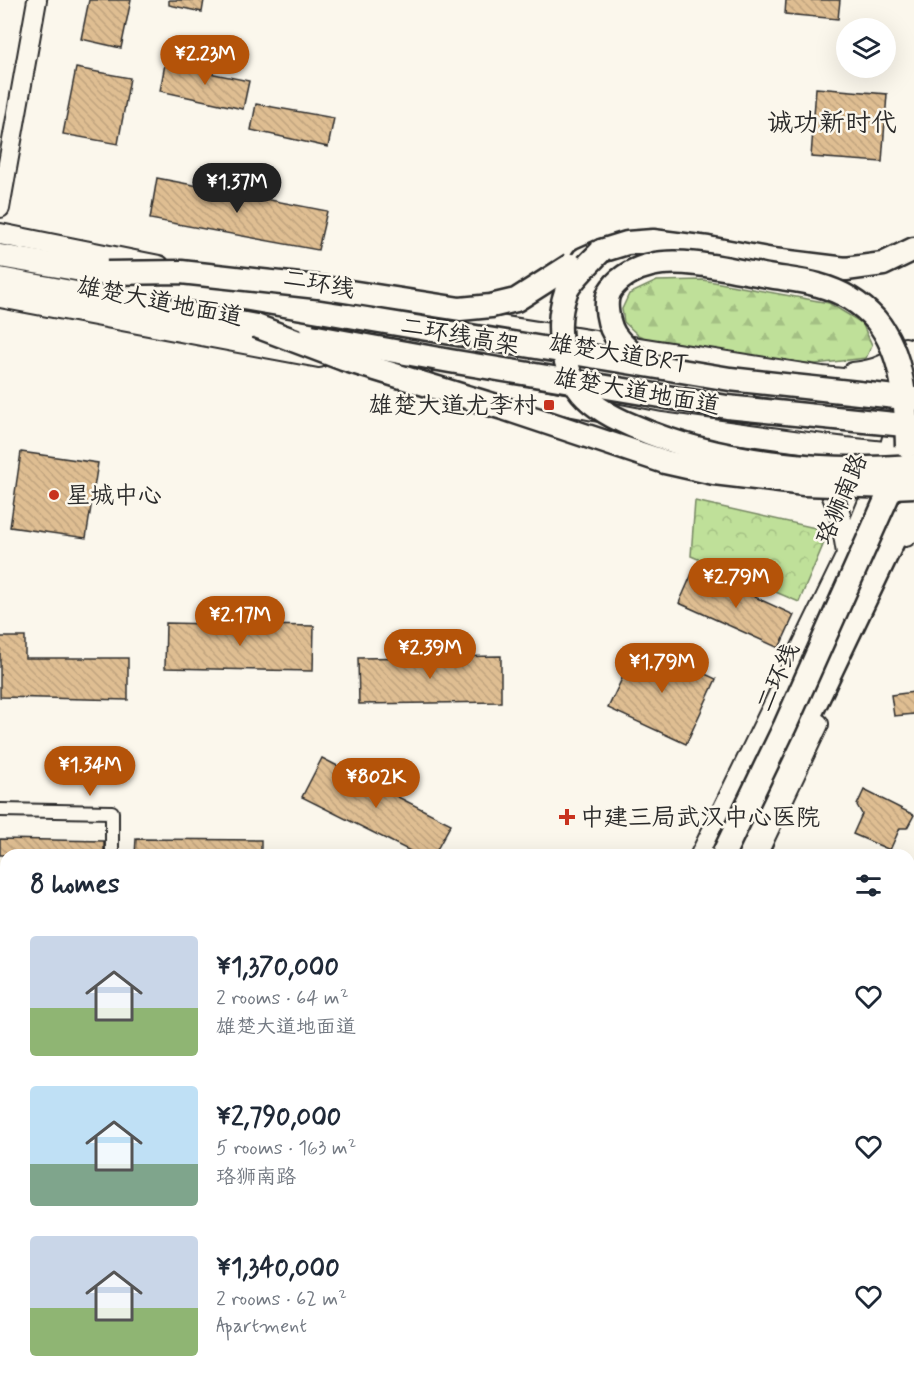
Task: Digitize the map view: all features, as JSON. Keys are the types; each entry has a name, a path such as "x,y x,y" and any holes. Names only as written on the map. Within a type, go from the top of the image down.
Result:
{"highway":[{"path":"107,273 180,272 318,287 460,309 491,306 516,300 571,265 601,251 627,243 653,241 846,269 883,264 914,249"},
{"path":"601,251 567,291 560,320 560,342 567,368 578,389 596,406 618,420 694,447 735,456 856,468 909,424 901,380 889,339 865,309 848,297 818,285 690,263 652,264 629,272 611,289 608,320 616,338 637,363"},
{"name":"二环线","path":"0,256 730,379 909,424 896,479 785,726 726,849"},
{"name":"二环线高架","path":"0,279 262,318 450,361 727,407 909,424"},
{"path":"262,318 342,359 506,409 665,462 714,473 804,484 914,486"},
{"path":"747,849 914,497"}],"main road":[{"name":"雄楚大道地面道","path":"0,234 323,299 822,377 909,424"},
{"name":"雄楚大道地面道","path":"0,297 661,423 770,438 909,424"},
{"path":"0,305 33,303"},
{"path":"822,377 863,372 882,366 903,352 914,336"},
{"name":"珞狮南路","path":"704,849 909,424 914,349"},
{"path":"770,438 796,452 818,470 834,496 842,520 847,555"},
{"path":"759,849 911,528"}],"street":[{"path":"0,208 37,0"},
{"path":"0,810 112,812 112,849"}],"lane":[{"path":"0,261 262,318"},
{"name":"雄楚大道BRT","path":"561,362 572,363"},
{"path":"753,392 909,424"}],"green space":[{"path":"703,280 829,303 862,323 872,345 866,358 816,364 724,354 656,343 638,335 624,322 622,309 629,294 657,281"},
{"path":"695,501 829,531 799,602 691,556"}],"building":[{"path":"89,0 131,0 121,48 81,39"},
{"path":"169,0 204,0 202,12 169,5"},
{"path":"786,0 840,0 838,18 836,19 785,14"},
{"path":"165,64 249,81 243,109 160,91"},
{"path":"76,68 130,78 118,144 63,134"},
{"path":"816,88 887,94 882,162 811,157"},
{"path":"256,104 334,118 328,147 251,130"},
{"path":"157,178 327,211 318,250 150,219"},
{"name":"星城中心","path":"21,452 98,463 86,538 10,527"},
{"path":"694,569 794,615 779,648 679,603"},
{"path":"166,623 314,626 313,671 165,668"},
{"path":"0,637 25,637 25,658 128,658 128,700 0,697"},
{"path":"639,643 716,679 686,744 608,708"},
{"path":"501,656 501,702 359,704 358,658"},
{"path":"914,692 914,714 894,716 891,695"},
{"path":"322,758 451,824 437,849 406,849 302,797"},
{"path":"864,790 914,815 907,828 900,828 890,849 888,849 853,834 862,814 857,805"},
{"path":"0,839 104,841 104,849 0,849"},
{"path":"136,839 261,840 261,849 135,849"}],"place":[{"name":"雄楚大道尤李村","path":"549,405"},
{"name":"星城中心","path":"54,495"},
{"name":"中建三局武汉中心医院","path":"567,817"}],"district":[{"name":"诚功新时代","path":"832,122"}]}
